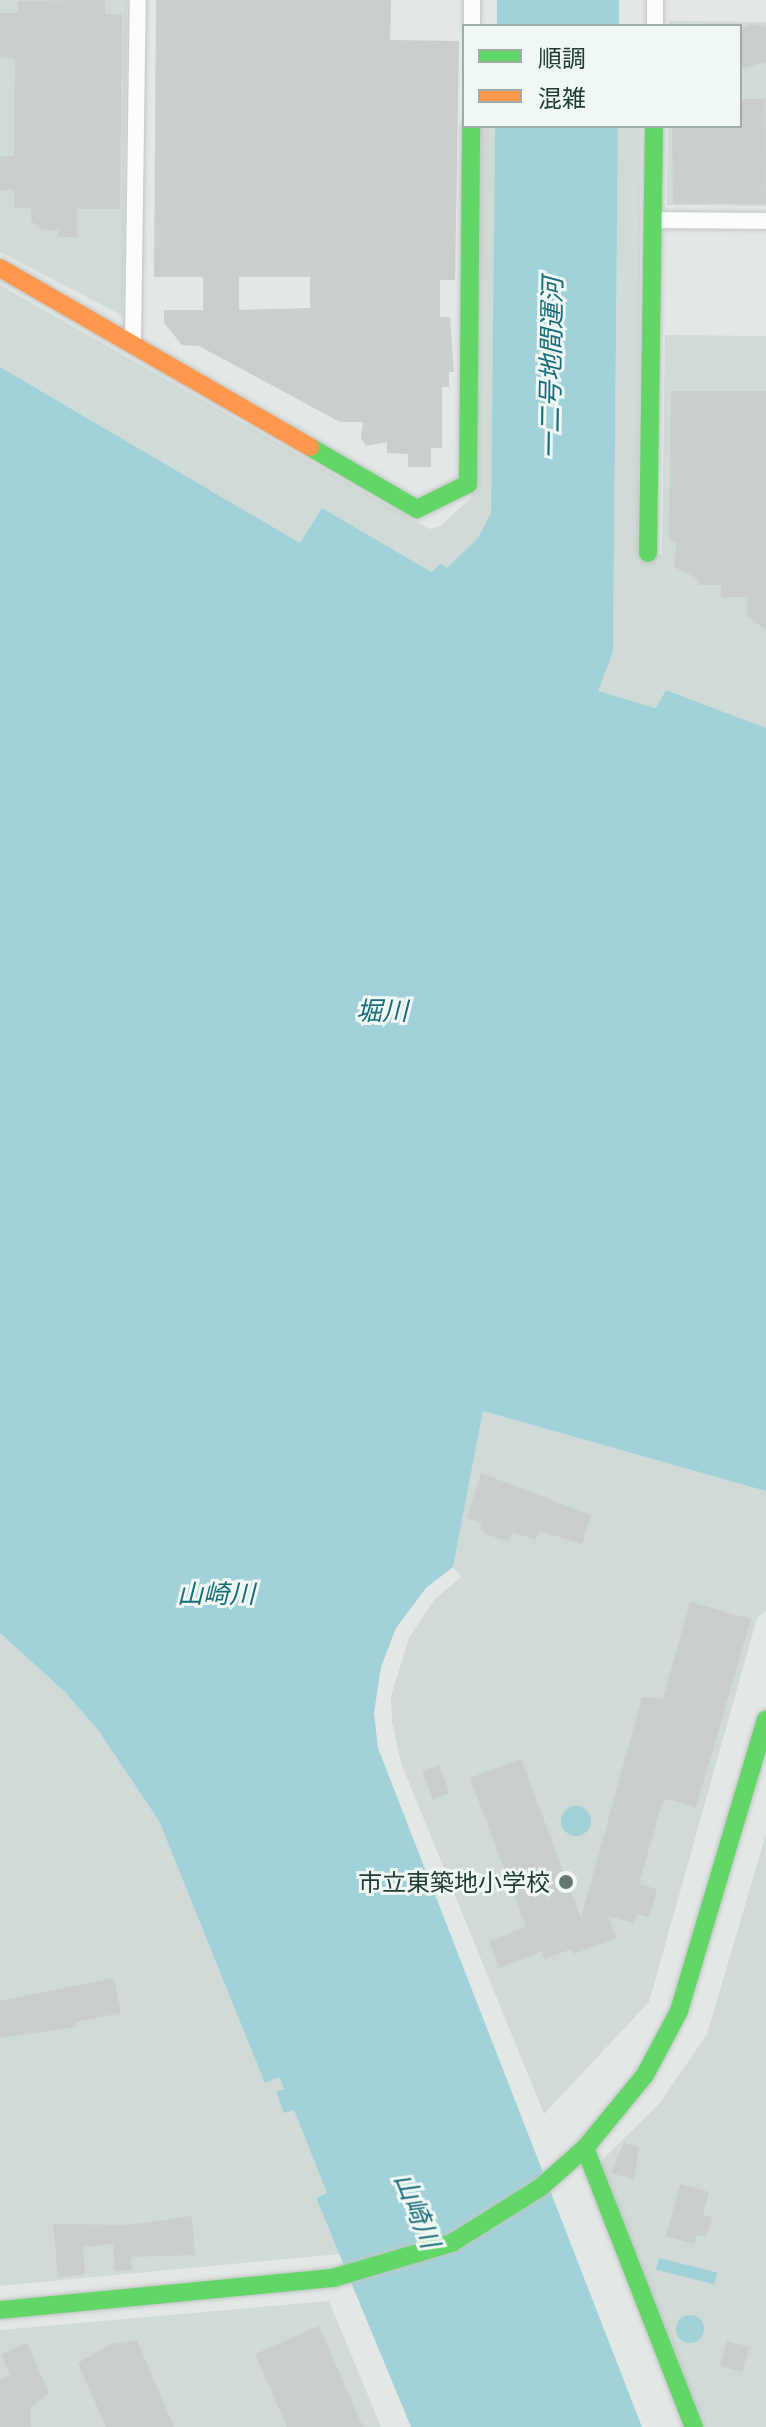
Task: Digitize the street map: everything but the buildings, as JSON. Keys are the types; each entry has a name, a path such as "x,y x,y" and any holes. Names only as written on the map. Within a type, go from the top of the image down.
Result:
{"street":[{"path":"133,341 138,0"},
{"path":"472,0 472,24"},
{"path":"655,0 655,24"},
{"path":"0,268 133,341 417,509 468,484 471,128"},
{"path":"648,553 654,128"},
{"path":"653,220 766,221"},
{"path":"0,2310 333,2278 452,2243 511,2208 585,2148 645,2075 679,2011 766,1720"},
{"path":"585,2148 694,2427"}],"shaded area":[{"path":"0,0 127,0 123,316 0,252"},
{"path":"669,21 766,22 766,206 667,205 668,128 742,128 742,24 669,24"},
{"path":"479,128 495,128 491,513 478,539 447,568 431,573 322,508 300,543 0,367 0,285 429,529 439,527 471,498 474,483"},
{"path":"618,128 641,128 638,554 662,555 665,335 766,336 766,728 667,690 657,708 598,691 613,652"},
{"name":"市立東築地小学校","path":"483,1411 766,1491 766,1611 757,1618 649,2002 544,2114 401,1763 392,1722 391,1696 409,1638 434,1600 461,1577 453,1567"},
{"path":"0,1633 65,1692 98,1730 159,1821 266,2083 279,2077 284,2089 276,2093 284,2112 294,2109 328,2193 316,2198 339,2254 0,2286"},
{"path":"766,1834 766,2427 703,2427 600,2162 659,2104 707,2034"},
{"path":"329,2301 381,2427 0,2427 0,2330"}],"water":[{"path":"497,0 619,0 619,24 497,24"},
{"name":"堀川","path":"495,128 618,128 613,652 598,691 656,708 666,690 766,728 766,1491 483,1411 453,1567 426,1588 396,1628 381,1667 374,1713 378,1748 642,2427 411,2427 316,2198 327,2193 294,2110 284,2113 276,2092 284,2089 279,2077 265,2083 159,1821 98,1730 65,1692 0,1633 0,367 300,543 322,508 431,572 441,564 447,568 478,538 491,513"},
{"path":"576,1806 587,1810 591,1821 587,1832 576,1836 565,1832 561,1821 565,1810"},
{"path":"659,2258 717,2273 714,2284 656,2270"},
{"path":"690,2315 700,2319 704,2329 700,2339 690,2343 680,2339 676,2329 680,2319"}],"traffic: fast":[{"path":"310,447 417,509 468,484 471,128"},
{"path":"648,553 654,128"},
{"path":"0,2310 333,2278 452,2243 541,2187 585,2148 645,2075 679,2011 766,1720"},
{"path":"585,2148 694,2427"}],"traffic: slow":[{"path":"0,268 310,447"}],"place":[{"name":"市立東築地小学校","path":"566,1882"}],"water label":[{"name":"一二号地間運河","path":"550,368"},
{"name":"山崎川","path":"216,1593"},
{"name":"山崎川","path":"418,2210"}]}
